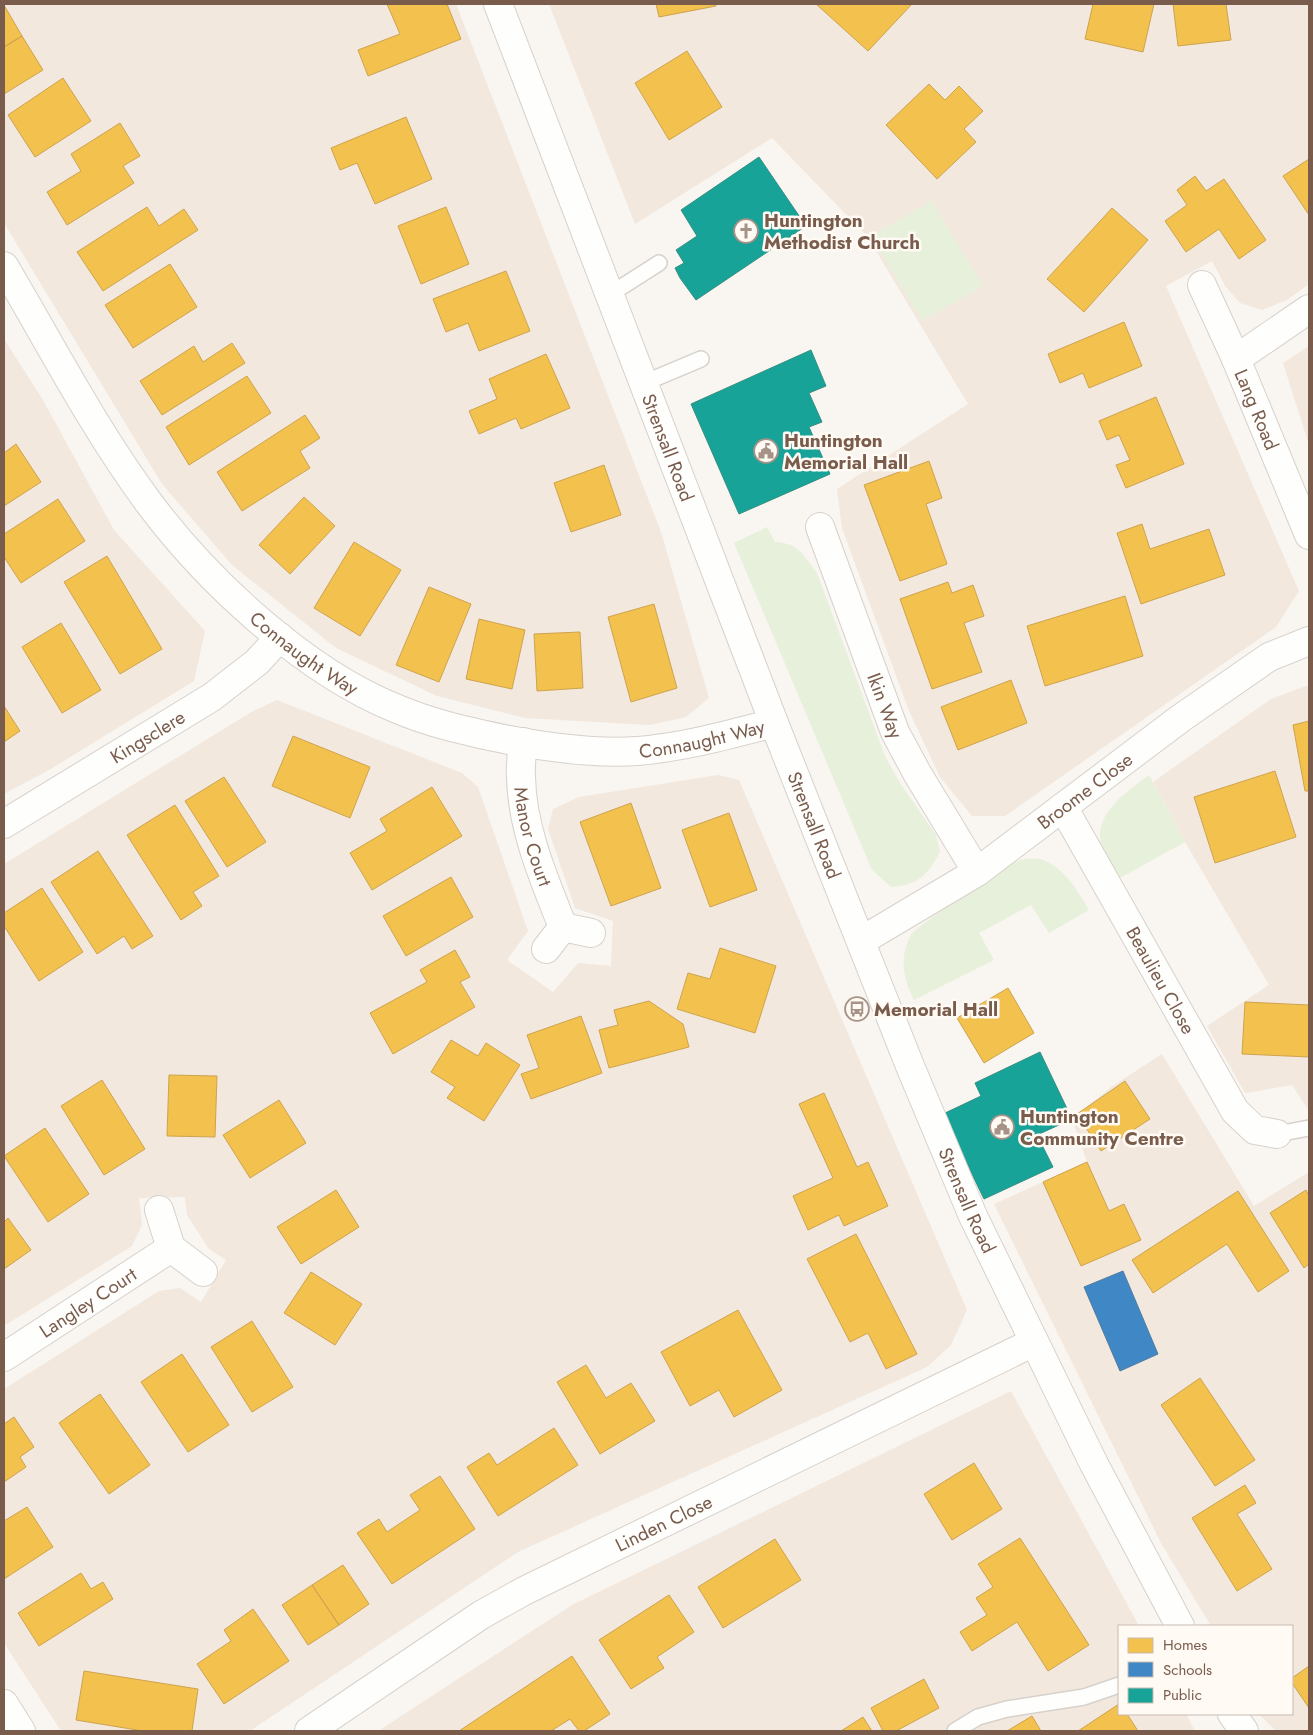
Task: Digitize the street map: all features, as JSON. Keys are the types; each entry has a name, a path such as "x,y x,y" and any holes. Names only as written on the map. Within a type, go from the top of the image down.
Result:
{"street":[{"name":"Strensall Road","path":"498,4 774,722 910,1066 970,1208 1034,1342 1094,1464 1179,1625"},
{"name":"Connaught Way","path":"4,266 118,458 150,504 182,544 231,594 280,637 330,675 394,708 457,730 577,750 636,751 693,745 774,722"},
{"name":"Lang Road","path":"1202,285 1236,359 1309,536"},
{"path":"1236,359 1309,309"},
{"name":"Ikin Way","path":"820,527 895,732 916,773 977,872"},
{"name":"Kingsclere","path":"4,824 212,697 257,662 280,637"},
{"name":"Broome Close","path":"860,940 977,872 1181,718 1269,657 1309,641"},
{"name":"Manor Court","path":"523,742 520,777 524,812 540,867 563,927"},
{"name":"Beaulieu Close","path":"1063,807 1235,1112 1255,1130 1276,1134"},
{"path":"546,949 563,927 591,934"},
{"path":"159,1210 171,1248 203,1272"},
{"name":"Langley Court","path":"4,1357 171,1248"},
{"name":"Linden Close","path":"309,1731 481,1615 524,1591 1034,1342"},
{"path":"1233,1715 1244,1731"}],"lane":[{"path":"609,295 659,262"},
{"path":"644,383 701,359"},
{"path":"1276,1134 1309,1128"},
{"path":"955,1731 978,1717 1007,1709 1084,1697 1118,1685"}],"shaded area":[{"path":"4,4 456,4 661,532 709,698 686,717 650,725 525,718 437,696 336,648 232,565 162,484 4,223"},
{"path":"549,4 1309,4 1309,284 1287,300 1262,310 1240,303 1225,286 1212,261 1166,286 1299,591 1276,627 1005,816 972,816 940,777 909,711 842,528 837,489 968,404 867,236 772,138 635,224"},
{"path":"4,339 43,400 114,530 205,631 194,681 49,770 4,794"},
{"path":"1309,346 1309,445 1283,363"},
{"path":"1309,685 1309,1111 1292,1085 1245,1093 1207,1026 1269,985 1185,842 1153,782 1271,699"},
{"path":"277,700 462,773 478,787 528,931 507,960 553,992 578,963 611,966 613,921 575,908 548,829 553,809 579,797 718,775 739,780 967,1310 951,1345 927,1367 518,1552 250,1731 61,1731 4,1643 4,1389 159,1291 180,1288 201,1302 226,1260 209,1249 187,1215 185,1197 139,1198 142,1225 132,1246 4,1326 4,864 253,711"},
{"path":"1162,1054 1254,1206 1309,1172 1309,1731 1276,1731 1260,1715 1293,1715 1293,1625 1210,1625 1161,1543 994,1204 1087,1162 1072,1119 1111,1087"},
{"path":"1011,1391 1138,1625 1118,1625 1118,1715 1187,1715 1195,1731 378,1731 572,1605"}],"green space":[{"path":"932,201 983,286 922,321 871,236"},
{"path":"767,527 775,542 790,545 800,551 817,573 885,756 900,783 936,835 940,852 931,867 921,878 908,884 891,887 872,870 734,543"},
{"path":"1149,775 1185,842 1120,878 1102,848 1100,836 1102,825 1106,814 1113,805"},
{"path":"1023,859 1041,859 1057,868 1069,880 1089,910 1049,933 1031,905 979,933 994,960 914,1000 907,984 904,968 905,951 911,935 943,909 1010,865"}],"building: Homes":[{"path":"387,4 447,4 461,39 368,76 358,50 400,34"},
{"path":"656,4 716,4 716,6 659,17"},
{"path":"816,4 912,4 868,51"},
{"path":"1093,4 1154,4 1143,52 1085,39"},
{"path":"1173,4 1226,4 1231,40 1178,46"},
{"path":"4,5 22,36 4,47"},
{"path":"22,36 43,70 4,94 4,47"},
{"path":"687,51 722,107 669,140 635,83"},
{"path":"63,78 91,121 35,157 8,115"},
{"path":"929,84 945,100 959,86 983,111 964,129 976,142 937,179 886,125"},
{"path":"406,117 432,179 375,204 357,163 340,170 331,148"},
{"path":"120,123 140,156 123,166 134,183 67,225 47,192 81,171 71,154"},
{"path":"1309,159 1309,215 1283,176"},
{"path":"1195,176 1206,191 1224,179 1266,240 1239,259 1219,229 1186,252 1165,221 1187,205 1177,190"},
{"path":"147,207 159,226 184,209 198,230 103,291 77,252"},
{"path":"446,207 469,264 421,284 398,226"},
{"path":"1112,208 1148,240 1084,312 1047,279"},
{"path":"170,264 197,307 133,348 105,305"},
{"path":"506,271 530,331 479,351 468,323 446,332 433,299"},
{"path":"1124,322 1142,366 1089,388 1083,373 1060,383 1048,354"},
{"path":"232,343 245,363 162,415 140,381 194,346 203,362"},
{"path":"546,354 570,408 521,429 516,418 479,434 469,411 497,399 489,379"},
{"path":"247,376 271,413 189,465 166,427"},
{"path":"1156,397 1184,464 1126,488 1116,465 1130,460 1119,435 1107,440 1099,421"},
{"path":"305,415 320,438 300,451 310,468 242,511 217,472"},
{"path":"16,444 41,482 4,506 4,453"},
{"path":"929,461 942,498 926,504 947,564 900,581 864,485"},
{"path":"604,465 621,515 571,532 554,483"},
{"path":"304,497 335,526 290,574 259,545"},
{"path":"58,499 85,541 21,583 4,557 4,534"},
{"path":"1142,524 1150,549 1209,529 1225,575 1141,604 1117,533"},
{"path":"354,542 401,570 360,636 314,608"},
{"path":"107,556 162,649 120,674 64,582"},
{"path":"948,582 952,593 973,585 984,616 964,623 982,672 932,689 900,599"},
{"path":"429,587 471,604 439,682 396,665"},
{"path":"1125,596 1143,656 1045,686 1027,626"},
{"path":"654,604 677,688 631,702 608,617"},
{"path":"479,619 525,630 512,689 466,679"},
{"path":"61,623 101,690 62,713 22,647"},
{"path":"580,632 583,688 537,691 534,634"},
{"path":"1011,680 1027,723 958,750 941,707"},
{"path":"4,706 20,731 4,742"},
{"path":"1309,721 1309,791 1305,791 1293,725"},
{"path":"293,736 370,767 350,818 272,786"},
{"path":"1275,771 1296,837 1215,863 1194,797"},
{"path":"224,777 266,842 227,867 185,801"},
{"path":"432,787 462,836 372,890 350,853 387,831 380,819"},
{"path":"631,803 661,888 611,906 580,822"},
{"path":"175,805 219,876 193,892 202,906 181,920 127,835"},
{"path":"729,813 757,890 710,907 682,830"},
{"path":"98,851 153,936 132,949 124,936 97,954 51,882"},
{"path":"451,877 473,917 406,956 383,916"},
{"path":"42,888 83,952 39,981 4,926 4,913"},
{"path":"720,948 776,966 755,1033 677,1009 688,973 710,979"},
{"path":"455,950 470,977 460,982 475,1007 393,1054 370,1013 427,982 420,970"},
{"path":"1008,988 1034,1033 984,1063 957,1018"},
{"path":"649,1001 683,1024 689,1047 609,1068 599,1030 618,1025 614,1010"},
{"path":"1245,1002 1309,1005 1309,1057 1242,1054"},
{"path":"581,1016 602,1073 531,1099 521,1074 539,1068 527,1035"},
{"path":"451,1040 478,1056 486,1043 520,1065 484,1121 447,1098 455,1087 431,1072"},
{"path":"169,1075 217,1076 215,1137 167,1136"},
{"path":"102,1080 145,1149 104,1175 61,1106"},
{"path":"1125,1081 1150,1119 1101,1151 1077,1114"},
{"path":"824,1093 857,1167 868,1162 888,1206 844,1226 839,1215 808,1230 793,1196 833,1178 799,1104"},
{"path":"279,1100 306,1143 250,1178 223,1135"},
{"path":"45,1128 89,1194 48,1222 4,1156"},
{"path":"1087,1162 1109,1211 1124,1204 1141,1240 1081,1266 1043,1182"},
{"path":"336,1190 359,1227 301,1264 277,1227"},
{"path":"1306,1190 1309,1196 1309,1264 1304,1268 1270,1213"},
{"path":"1238,1191 1289,1271 1258,1292 1227,1244 1153,1293 1132,1260"},
{"path":"8,1218 31,1250 4,1269 4,1222"},
{"path":"856,1234 917,1354 886,1369 868,1333 850,1342 807,1259"},
{"path":"311,1272 362,1304 335,1345 284,1313"},
{"path":"738,1310 782,1390 734,1417 719,1390 690,1406 661,1352"},
{"path":"252,1321 293,1387 252,1412 211,1347"},
{"path":"182,1354 229,1425 188,1452 141,1382"},
{"path":"586,1365 606,1398 631,1383 655,1421 600,1454 557,1382"},
{"path":"1200,1378 1255,1460 1215,1486 1161,1405"},
{"path":"100,1394 150,1465 109,1494 59,1423"},
{"path":"14,1417 34,1447 20,1457 26,1467 4,1482 4,1424"},
{"path":"554,1428 578,1465 498,1516 467,1467 489,1453 497,1465"},
{"path":"974,1463 1002,1509 952,1540 924,1494"},
{"path":"440,1476 475,1529 392,1584 357,1533 379,1519 387,1532 420,1510 410,1495"},
{"path":"1245,1485 1256,1503 1237,1514 1272,1569 1237,1591 1192,1518"},
{"path":"27,1507 53,1547 4,1579 4,1521"},
{"path":"1020,1538 1089,1645 1048,1671 1017,1622 972,1651 960,1632 987,1615 976,1598 993,1587 978,1564"},
{"path":"775,1539 801,1580 723,1628 698,1587"},
{"path":"343,1565 369,1604 339,1625 312,1585"},
{"path":"81,1573 91,1589 103,1582 113,1599 39,1646 18,1613"},
{"path":"312,1585 339,1625 308,1645 282,1605"},
{"path":"669,1595 694,1632 657,1657 664,1668 631,1689 599,1640"},
{"path":"253,1609 289,1661 224,1704 197,1664 231,1641 224,1630"},
{"path":"572,1656 610,1714 584,1731 579,1731 570,1719 551,1731 459,1731"},
{"path":"1309,1666 1309,1708 1293,1684 1293,1677"},
{"path":"84,1671 198,1689 192,1731 143,1731 76,1720"},
{"path":"924,1679 939,1708 896,1731 883,1731 871,1708"},
{"path":"1118,1705 1118,1715 1128,1715 1138,1731 1078,1731"},
{"path":"1032,1716 1041,1731 1007,1731"},
{"path":"863,1717 872,1731 841,1731"}],"building: Schools":[{"path":"1123,1271 1158,1354 1120,1371 1084,1287"}],"building: Public":[{"name":"Huntington Methodist Church","path":"759,157 806,226 696,300 675,268 684,263 676,250 697,236 681,210"},
{"name":"Huntington Memorial Hall","path":"811,350 826,386 809,393 822,422 809,427 830,474 739,514 691,404"},
{"name":"Huntington Community Centre","path":"1040,1052 1072,1119 1037,1135 1053,1167 984,1199 943,1114 981,1096 975,1083"}],"place":[{"name":"Huntington Methodist Church","path":"746,231"},
{"name":"Huntington Memorial Hall","path":"766,451"},
{"name":"Memorial Hall","path":"857,1009"},
{"name":"Huntington Community Centre","path":"1002,1127"}]}
